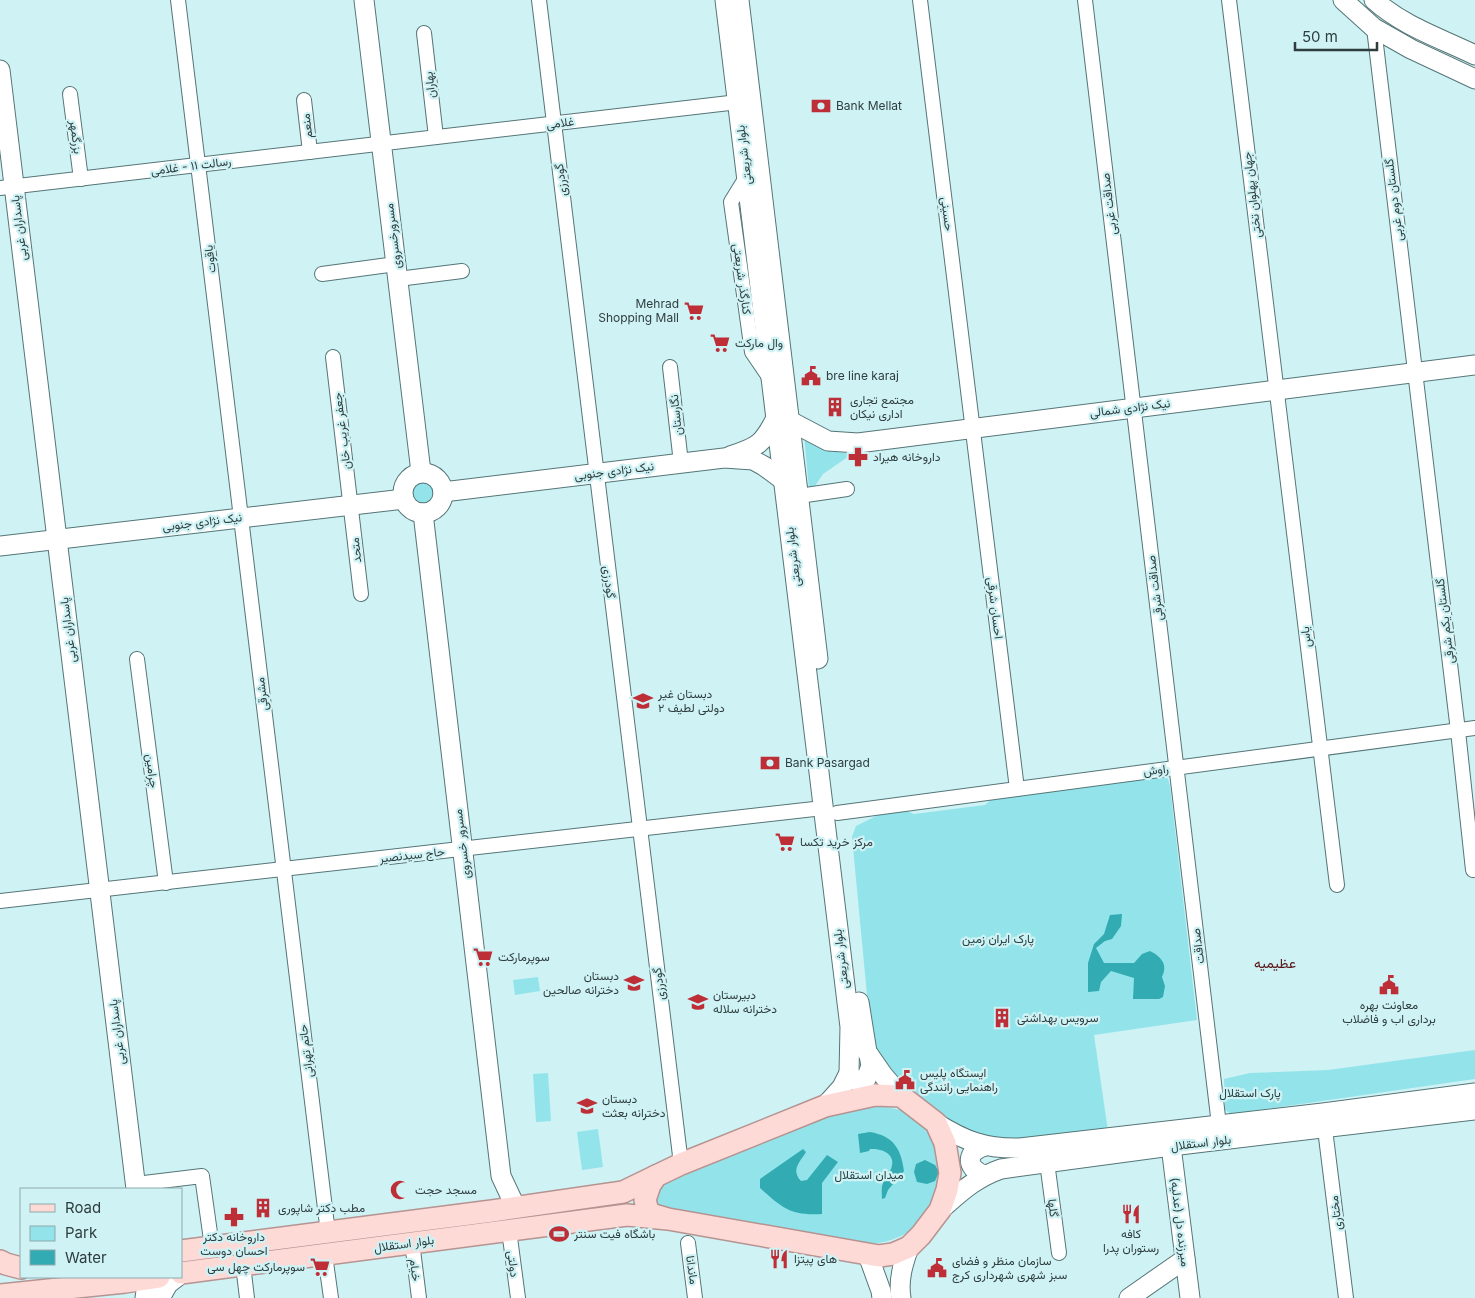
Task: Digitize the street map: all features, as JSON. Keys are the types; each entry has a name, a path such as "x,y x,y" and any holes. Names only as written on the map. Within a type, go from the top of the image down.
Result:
{"main road":[{"path":"875,1095 901,1096 936,1123 945,1143 950,1173 947,1190 940,1210 909,1247 893,1254 868,1255 668,1219 651,1214 646,1206 646,1194 656,1176 681,1164 826,1106 875,1095"},
{"name":"بلوار استقلال","path":"182,1250 516,1208 623,1192 656,1176"},
{"name":"بلوار استقلال","path":"182,1273 627,1215 668,1219"},
{"path":"0,1261 20,1268"},
{"path":"0,1272 20,1268"},
{"path":"0,1295 152,1278"}],"street":[{"name":"یاقوت","path":"178,0 241,518"},
{"name":"مسرورخسروی","path":"364,0 421,472"},
{"name":"گودرزی","path":"539,0 681,1164"},
{"name":"بلوار شریعتی","path":"725,0 771,380 783,419 799,496 850,1027 849,1073"},
{"name":"بلوار شریعتی","path":"739,0 783,419 783,480 830,810 862,1024 869,1055 901,1096"},
{"name":"حسینی","path":"920,0 973,428"},
{"name":"صداقت غربی","path":"1085,0 1133,408"},
{"name":"جهان پهلوان تختی","path":"1228,0 1276,390"},
{"path":"1344,0 1374,28 1411,50 1475,80"},
{"path":"1374,0 1384,9 1418,30 1475,55"},
{"name":"گلستان دوم غربی","path":"1374,28 1415,372"},
{"name":"بهاران","path":"424,33 436,137"},
{"name":"پاسداران غربی","path":"0,70 7,188 57,539 136,1187"},
{"name":"بزرگمهر","path":"70,94 81,179"},
{"name":"منعم","path":"304,100 310,152"},
{"name":"غلامی","path":"382,144 738,102"},
{"name":"رسالت ۱۱ - غلامی","path":"7,188 382,144"},
{"path":"322,274 462,271"},
{"name":"جعفر غریب خان","path":"333,357 351,505"},
{"name":"نیک نژادی شمالی","path":"783,419 828,441 858,443 1475,365"},
{"name":"نگارستان","path":"670,367 681,463"},
{"name":"گلستان یکم شرقی","path":"1415,372 1458,731 1472,870"},
{"name":"یاس","path":"1276,390 1337,885"},
{"name":"صداقت شرقی","path":"1133,408 1176,768"},
{"path":"724,458 745,451 764,440 783,419"},
{"name":"احسان شرقی","path":"973,428 1017,789"},
{"path":"724,458 753,460 783,480"},
{"name":"نیک نژادی جنوبی","path":"443,492 724,458"},
{"path":"421,472 438,478 443,492 442,501 439,506 423,513 411,509 404,499 403,493 406,481 421,472"},
{"path":"799,496 847,489"},
{"name":"نیک نژادی جنوبی","path":"0,546 404,499"},
{"name":"متحد","path":"351,505 361,594"},
{"name":"مسرور خسروی","path":"423,513 501,1176"},
{"name":"مشرقی","path":"241,518 284,869"},
{"name":"چرامین","path":"137,659 166,883"},
{"name":"راوش","path":"830,810 1017,789 1475,728"},
{"name":"صداقت","path":"1176,768 1219,1124"},
{"name":"حاج سیدنصیر","path":"0,901 640,829 830,810"},
{"name":"حاتم تهرانی","path":"284,869 328,1232"},
{"path":"826,1106 842,1087 849,1073 855,1080 864,1081 866,1079 870,1071 869,1055"},
{"name":"بلوار استقلال","path":"936,1123 961,1138 985,1146 1020,1148 1323,1113 1475,1093"},
{"name":"بلوار استقلال","path":"940,1210 973,1182 984,1175 1001,1169 1171,1146 1475,1110"},
{"name":"مختاری","path":"1325,1128 1346,1298"},
{"path":"984,1175 976,1172 970,1164 971,1155 977,1148 985,1146"},
{"name":"میرزنده دل (عدلیه)","path":"1171,1146 1190,1298"},
{"name":"گلها","path":"1047,1162 1059,1254"},
{"path":"136,1187 202,1176 212,1247"},
{"path":"501,1176 516,1208"},
{"path":"492,1211 501,1176"},
{"name":"دولتی","path":"509,1230 518,1298"},
{"name":"خیام","path":"412,1242 419,1298"},
{"name":"ماندانا","path":"688,1243 695,1298"},
{"path":"901,1298 901,1270 909,1247"},
{"path":"325,1255 331,1298"},
{"path":"868,1255 882,1298"},
{"path":"1129,1298 1185,1259"},
{"path":"243,1265 247,1298"},
{"path":"159,1298 168,1284 176,1278"},
{"path":"125,1282 136,1288 144,1298"},
{"path":"144,1298 146,1291 151,1288 159,1298"}],"green space":[{"path":"804,435 829,451 852,454 823,474 813,489 809,489"},
{"path":"423,474 430,475 436,479 440,485 440,499 436,505 430,509 423,510 416,509 410,505 406,499 405,492 406,485 410,479 416,475"},
{"name":"پارک ایران زمین","path":"1163,774 1168,779 1170,786 1197,1020 1094,1035 1108,1131 1021,1142 987,1137 961,1127 930,1108 897,1077 877,1049 873,1037 868,1005 852,837 856,826 878,815 905,810 914,814 985,805 1000,792"},
{"path":"538,977 540,991 515,995 513,980"},
{"name":"پارک استقلال","path":"1475,1050 1475,1079 1231,1114 1225,1110 1224,1079 1250,1073 1328,1070"},
{"path":"548,1073 551,1121 536,1122 533,1074"},
{"name":"میدان استقلال","path":"872,1105 901,1110 920,1122 934,1142 942,1171 942,1180 926,1213 911,1230 902,1236 879,1243 866,1244 658,1210 653,1192 657,1187 829,1116 854,1107"},
{"path":"598,1129 603,1167 582,1170 577,1132"}],"water":[{"path":"1122,914 1121,926 1112,939 1105,941 1096,948 1104,963 1134,963 1142,954 1150,951 1158,956 1164,965 1162,977 1165,986 1163,997 1159,999 1133,999 1134,978 1111,971 1101,982 1099,991 1088,992 1088,963 1094,944 1104,934 1110,915"},
{"path":"870,1132 890,1140 898,1150 903,1163 904,1171 888,1190 885,1198 882,1199 882,1185 891,1169 892,1159 887,1153 879,1150 870,1149 860,1153 858,1134"},
{"path":"803,1149 806,1152 796,1170 801,1181 807,1180 827,1155 838,1162 822,1183 822,1214 795,1212 781,1206 760,1188 760,1179"},
{"path":"925,1160 935,1165 939,1172 935,1181 927,1184 917,1182 914,1172 916,1164"}],"place":[{"name":"Bank Mellat","path":"821,106"},
{"name":"Mehrad Shopping Mall","path":"694,311"},
{"name":"وال مارکت","path":"720,343"},
{"name":"bre line karaj","path":"811,376"},
{"name":"مجتمع تجاری اداری نیکان","path":"835,407"},
{"name":"داروخانه هیراد","path":"858,457"},
{"name":"دبستان غیر دولتی لطیف ۲","path":"643,701"},
{"name":"Bank Pasargad","path":"770,763"},
{"name":"مرکز خرید تکسا","path":"785,842"},
{"name":"سوپرمارکت","path":"483,957"},
{"name":"دبستان دخترانه صالحین","path":"634,983"},
{"name":"معاونت بهره برداری اب و فاضلاب","path":"1389,985"},
{"name":"دبیرستان دخترانه سلاله","path":"698,1002"},
{"name":"سرویس بهداشتی","path":"1002,1018"},
{"name":"ایستگاه پلیس راهنمایی رانندگی","path":"905,1080"},
{"name":"دبستان دخترانه بعثت","path":"587,1106"},
{"name":"مسجد حجت","path":"400,1190"},
{"name":"مطب دکتر شاپوری","path":"263,1208"},
{"name":"کافه رستوران پدرا","path":"1131,1214"},
{"name":"داروخانه دکتر احسان دوست","path":"234,1217"},
{"name":"باشگاه فیت سنتر","path":"559,1234"},
{"name":"های پیتزا","path":"779,1259"},
{"name":"سوپرمارکت چهل سی","path":"320,1267"},
{"name":"سازمان منظر و فضای سبز شهری شهرداری کرج","path":"937,1268"}],"district":[{"name":"عظیمیه","path":"1275,963"}]}
